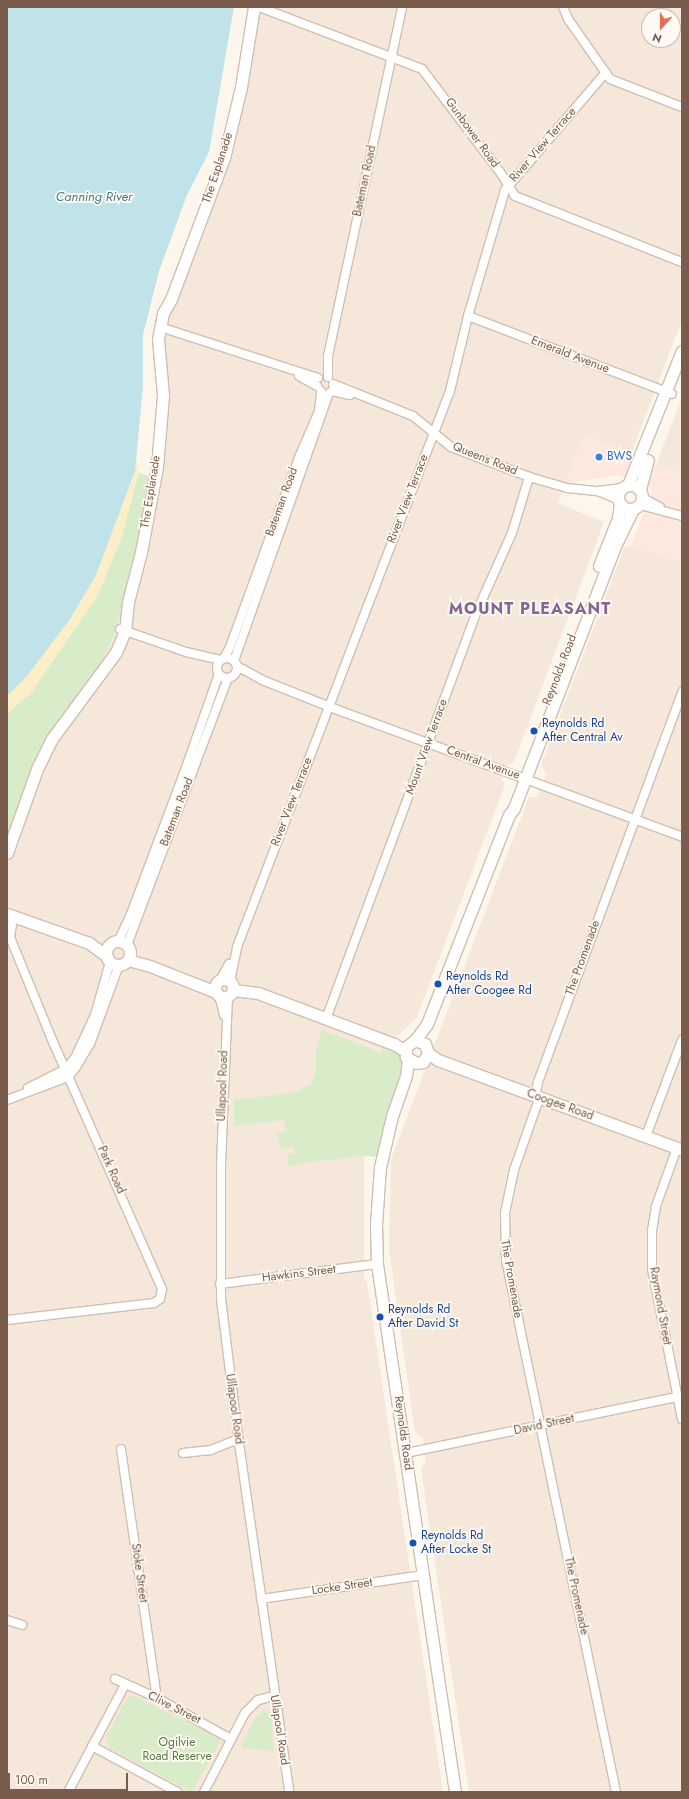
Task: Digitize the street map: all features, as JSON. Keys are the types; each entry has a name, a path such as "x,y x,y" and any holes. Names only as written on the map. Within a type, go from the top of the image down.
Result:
{"street":[{"name":"The Esplanade","path":"7,853 37,769 51,740 108,659 116,652 141,552 156,468 163,395 161,356 163,328 171,299 224,158 250,34 254,7"},
{"name":"The Esplanade","path":"250,34 260,7"},
{"name":"Gunbower Road","path":"260,7 414,64 427,74 508,186 519,198 682,262"},
{"name":"Bateman Road","path":"11,1098 16,1093 67,1072 87,1051 131,914 184,776 222,659 230,647 300,454 320,411 325,385 328,356 402,7"},
{"path":"563,7 568,19 606,72 616,81 682,106"},
{"name":"River View Terrace","path":"224,988 329,706 450,391 468,316 498,213 508,186 606,72"},
{"name":"Emerald Avenue","path":"468,316 669,393"},
{"name":"Queens Road","path":"163,328 285,368 325,385 413,416 433,434 451,447 529,477 567,488 598,491 625,486"},
{"name":"Reynolds Road","path":"455,1792 378,1264 376,1224 380,1167 390,1123 406,1076 509,815 514,808 522,778 611,544 618,518 619,501 680,370 682,351"},
{"name":"Bateman Road","path":"67,1072 83,1046 118,954 233,670 325,385"},
{"name":"Reynolds Road","path":"611,544 639,500 642,473 669,393"},
{"name":"Mount View Terrace","path":"326,1019 478,609 512,533 529,477"},
{"path":"625,486 639,500 682,516"},
{"name":"Queens Road","path":"598,491 619,501"},
{"path":"619,501 625,508 639,500"},
{"path":"122,630 186,652 222,659 233,670"},
{"path":"186,652 218,671 233,670"},
{"name":"Central Avenue","path":"233,670 682,837"},
{"name":"The Promenade","path":"616,1792 506,1260 504,1235 508,1193 538,1102 538,1082 682,692"},
{"path":"10,915 195,982 258,993 416,1052"},
{"name":"Park Road","path":"7,1320 154,1303 160,1299 162,1289 53,1042 10,937 10,915"},
{"name":"Ullapool Road","path":"224,988 225,1023 220,1284 238,1439 289,1792"},
{"path":"646,1136 682,1040"},
{"name":"Park Road","path":"53,1042 61,1053 75,1058"},
{"name":"Coogee Road","path":"416,1052 679,1149"},
{"name":"Raymond Street","path":"679,1149 656,1206 652,1230 652,1269 680,1396 682,1419"},
{"name":"Hawkins Street","path":"220,1284 378,1264"},
{"name":"David Street","path":"406,1453 540,1427 680,1396"},
{"path":"183,1453 211,1450 238,1439"},
{"name":"Stoke Street","path":"121,1449 157,1698"},
{"name":"Locke Street","path":"260,1598 424,1575"},
{"path":"7,1620 22,1625"},
{"name":"Clive Street","path":"115,1679 125,1685 157,1698 231,1739"},
{"path":"68,1792 125,1685"},
{"path":"204,1792 249,1707 258,1700 274,1696"},
{"path":"92,1746 177,1792"}],"shaded area":[{"path":"252,7 682,7 682,320 631,454 584,436 558,503 604,522 514,762 508,765 502,779 505,785 417,1017 381,1053 364,1134 364,1278 367,1282 443,1792 7,1792 7,838 40,749 64,715 152,477 160,397 161,324 222,158"},
{"path":"682,397 682,475 656,465"},
{"path":"584,436 682,475 682,562 631,545 652,491 650,487 618,475 566,483"},
{"path":"631,545 682,562 682,1792 469,1792 421,1469 426,1461 423,1438 415,1432 389,1249 391,1159 529,797 537,797 546,774 541,765 624,548"}],"green space":[{"path":"135,471 152,477 129,585 113,638 96,672 40,749 7,838 7,696"},
{"path":"322,1030 381,1053 385,1040 408,1060 382,1157 363,1156 304,1163 289,1167 287,1154 295,1153 293,1146 281,1150 277,1134 286,1131 284,1120 234,1126 234,1100 299,1092 303,1087 310,1086 316,1072 316,1051"},
{"name":"Ogilvie Road Reserve","path":"132,1695 221,1739 192,1792 109,1748 106,1736 126,1700"},
{"path":"265,1710 271,1715 274,1751 241,1748 253,1721"}],"sand":[{"path":"135,451 139,473 122,536 98,595 31,693 7,714 7,680"}],"water":[{"name":"Canning River","path":"7,7 234,7 209,152 187,195 159,271 143,335 143,386 135,471 96,575 70,619 27,676 7,696"}],"place":[{"name":"BWS","path":"599,457"},
{"name":"Reynolds Rd After Central Av","path":"534,731"},
{"name":"Reynolds Rd After Coogee Rd","path":"438,984"},
{"name":"Reynolds Rd After David St","path":"380,1317"},
{"name":"Reynolds Rd After Locke St","path":"413,1543"}],"district":[{"name":"MOUNT PLEASANT","path":"530,609"}]}
